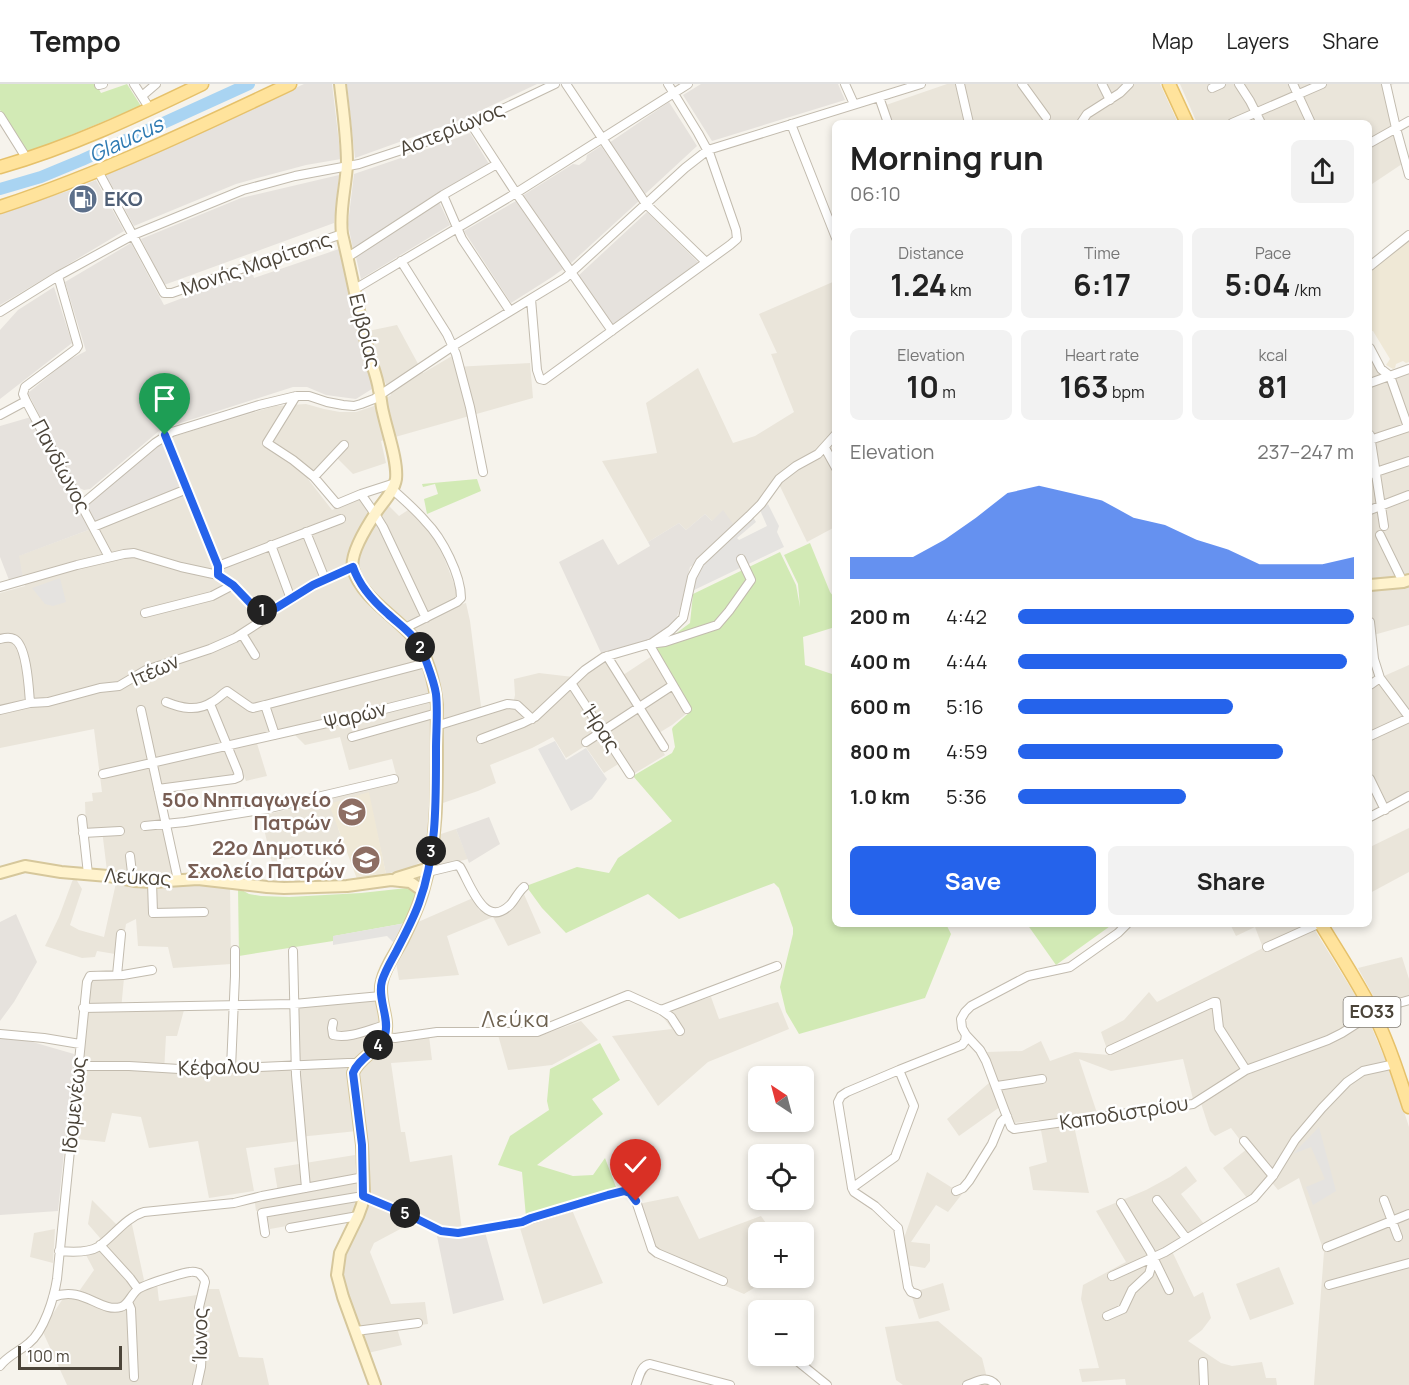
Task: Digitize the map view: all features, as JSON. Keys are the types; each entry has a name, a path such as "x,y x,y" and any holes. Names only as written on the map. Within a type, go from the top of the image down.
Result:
{"main road":[{"path":"0,167 60,147 202,84"},
{"path":"0,207 98,171 178,137 290,84"},
{"name":"Ευβοίας","path":"340,84 347,166 341,216 342,234 367,349 378,382 395,465 394,486"},
{"path":"1169,84 1186,120"},
{"path":"375,1385 338,1282 337,1267 341,1250 358,1216 363,1196 361,1134 353,1077 358,1063 380,1044 384,1037 386,1024 381,982 411,922 423,891 435,818 436,696 426,663 417,642 368,594 357,578 353,567 358,546 375,514 394,486"},
{"path":"1372,585 1406,581"},
{"name":"Λεύκας","path":"0,873 25,866 133,881 207,879 267,887 296,888 347,886 391,880 410,882 423,891"},
{"path":"391,880 428,870"},
{"name":"ΕΟ33","path":"1321,927 1363,993 1373,1013 1395,1064 1409,1107"}],"street":[{"path":"134,84 150,109"},
{"path":"142,96 156,84"},
{"name":"Αστερίωνος","path":"0,312 58,276 133,235 243,190 389,155 471,124 555,84"},
{"path":"566,84 646,204 706,262"},
{"path":"531,298 538,376 542,380 547,380 730,245 737,237 708,150 668,84"},
{"path":"355,289 516,193 688,84"},
{"path":"845,84 854,104"},
{"path":"81,505 165,435 259,405 296,396 309,396 327,402 354,406 370,401 453,346 572,273 685,168 708,150 921,84"},
{"path":"960,84 968,120"},
{"path":"1022,84 1046,117"},
{"path":"1102,84 1110,100"},
{"path":"1083,120 1087,114 1110,100 1129,84"},
{"path":"1212,88 1221,84"},
{"path":"1239,84 1260,120"},
{"path":"1293,84 1310,120"},
{"path":"1239,120 1322,84"},
{"path":"1386,84 1409,175"},
{"path":"879,97 887,120"},
{"path":"0,116 4,130 27,159"},
{"path":"1372,142 1409,121"},
{"path":"471,124 612,332"},
{"path":"791,124 832,228"},
{"path":"348,257 443,195 497,164"},
{"name":"Μονής Μαρίτσης","path":"98,171 164,293 172,293 342,234"},
{"path":"443,195 462,239 510,311"},
{"path":"1372,264 1409,235"},
{"path":"401,261 453,346 470,407 483,472"},
{"path":"26,401 23,392 26,387 78,346 58,276"},
{"path":"1372,352 1381,369 1390,376 1408,427 1372,437"},
{"path":"1372,383 1409,369"},
{"path":"296,396 267,443 314,477 337,504 361,494 394,486 432,528 451,563 459,584 460,598 457,602 405,628"},
{"name":"Πανδίωνος","path":"0,415 26,401 109,557"},
{"path":"165,435 218,566 218,575"},
{"path":"650,643 671,630 683,618 692,577 700,562 761,504 783,476 815,456 832,439"},
{"path":"314,477 344,445"},
{"path":"825,448 832,461"},
{"path":"1384,526 1373,473 1409,461"},
{"path":"93,527 187,489"},
{"path":"361,494 375,514 426,618"},
{"path":"1372,509 1409,495"},
{"path":"218,566 341,519"},
{"path":"306,532 325,579"},
{"path":"1380,535 1406,581"},
{"path":"271,545 291,598"},
{"path":"0,576 2,586 109,557 134,553 218,575 233,585 254,607 263,611 268,610"},
{"path":"481,739 532,719 592,664 607,656 717,626 751,580 741,559"},
{"name":"Ιτέων","path":"0,710 119,686 146,670 210,649 242,634 263,620 268,610 276,608 325,579 353,567"},
{"path":"145,613 212,596 233,585"},
{"path":"242,634 255,655"},
{"path":"0,639 16,639 20,644 28,676 30,703"},
{"path":"650,643 687,709"},
{"path":"1372,646 1380,678 1409,717 1372,735"},
{"path":"607,656 664,747"},
{"path":"166,702 188,708 198,708 210,704 228,691 253,708 426,663"},
{"path":"1372,684 1380,678"},
{"name":"Ήρας","path":"571,683 630,774"},
{"path":"586,742 674,685"},
{"name":"Ψαρών","path":"103,774 436,696"},
{"path":"158,789 239,776 210,704"},
{"path":"436,726 507,704 517,705 532,719"},
{"path":"265,705 274,735"},
{"path":"141,710 178,880"},
{"path":"352,737 436,713"},
{"path":"145,826 266,809 394,779"},
{"path":"1372,783 1385,810"},
{"path":"1372,816 1409,796"},
{"path":"82,819 88,874"},
{"path":"83,833 120,831"},
{"path":"130,856 133,881"},
{"path":"428,870 457,865 460,867 478,901 492,913 509,906 524,887"},
{"path":"152,882 153,913 204,912"},
{"path":"956,1191 963,1188 969,1181 992,1144 1001,1122 1007,1116 980,1050 962,1028 961,1019 965,1012 971,1006 1028,976 1070,967 1124,927"},
{"path":"1267,947 1312,927"},
{"path":"117,975 121,934"},
{"path":"231,1068 235,950"},
{"path":"293,951 295,1065 306,1188"},
{"path":"661,1010 777,966"},
{"name":"Ιδομενέως","path":"0,1366 34,1339 49,1311 53,1297 57,1279 79,1066 85,986 90,976 128,975 152,970"},
{"path":"384,1037 395,1038 437,1032 537,1032 628,995 661,1010 671,1017 680,1031"},
{"path":"83,1008 294,1004 381,996"},
{"name":"Καποδιστρίου","path":"1007,1116 1011,1127 1017,1130 1193,1104 1246,1070 1328,1040 1389,1005 1409,1000"},
{"path":"1110,1050 1216,1002 1219,1028 1246,1070"},
{"path":"333,1023 333,1035 338,1036 386,1024"},
{"path":"0,1034 32,1036 80,1044"},
{"path":"917,1294 911,1292 908,1287 898,1228 852,1188 838,1102 847,1092 962,1045 966,1035"},
{"name":"Κέφαλου","path":"79,1066 196,1070 358,1063"},
{"path":"1112,1276 1154,1257 1254,1198 1273,1176 1298,1136 1347,1082 1363,1071 1395,1064"},
{"path":"852,1188 895,1157 914,1106 899,1070"},
{"path":"996,1086 1042,1079"},
{"path":"1244,1141 1273,1176"},
{"path":"59,1251 94,1249 131,1218 144,1212 227,1204 364,1178"},
{"path":"265,1233 262,1213 363,1196 441,1231 458,1233 522,1222 624,1191 630,1193 636,1201 652,1249 723,1281"},
{"path":"1157,1200 1186,1238"},
{"path":"1384,1200 1398,1237"},
{"path":"1121,1203 1154,1257 1169,1290"},
{"path":"1327,1247 1409,1214"},
{"path":"290,1228 358,1216"},
{"path":"53,1297 74,1294 111,1308 123,1307 128,1302 138,1289 100,1245"},
{"path":"1107,1316 1123,1309 1132,1290 1149,1274 1154,1257"},
{"path":"1329,1286 1409,1263"},
{"name":"Ίωνος","path":"138,1289 190,1272 200,1273 204,1279 199,1307 202,1347 197,1385"},
{"path":"128,1302 131,1309 134,1377"},
{"path":"356,1331 418,1323"},
{"path":"1203,1362 1204,1385"},
{"path":"636,1385 646,1364 730,1385"},
{"path":"803,1366 827,1385"},
{"path":"967,1385 987,1379 996,1385"}],"shaded area":[{"path":"304,84 332,84 341,159 306,165 236,184 134,226 106,175"},
{"path":"347,84 537,84 463,119 355,158"},
{"path":"701,84 838,84 845,100 712,141 683,95"},
{"path":"947,84 1160,84 1177,120 891,120 886,105"},
{"path":"1180,84 1394,84 1383,88 1402,164 1372,184 1372,120 1196,120"},
{"path":"669,102 697,146 644,195 609,143"},
{"path":"470,133 489,164 439,192 353,249 348,224 354,174"},
{"path":"601,146 639,201 570,264 522,196 573,164 579,165 586,160 587,155"},
{"path":"339,175 334,223 164,285 141,239 241,198"},
{"path":"96,180 124,231 0,305 0,213"},
{"path":"516,201 563,269 511,303 464,231"},
{"path":"439,202 450,225 361,279 356,257"},
{"path":"647,212 698,262 614,327 578,276"},
{"path":"1409,238 1409,362 1403,361 1396,364 1393,369 1386,365 1390,359 1372,331 1372,270"},
{"path":"131,243 164,305 252,272 254,278 339,249 364,362 375,387 356,399 326,395 307,387 293,387 168,427 159,431 90,489 84,490 77,487 28,393 67,361 86,351 65,282"},
{"path":"832,282 832,529 807,542 776,478 756,505 734,525 712,521 705,514 686,530 679,523 648,542 602,461 657,453 646,403 698,368 733,443 755,436 794,412 771,354 777,353 759,314"},
{"path":"54,287 72,343 0,399 0,330 18,310"},
{"path":"397,325 423,373 452,356 455,367 530,363 533,398 381,441 386,463 353,474 332,453 308,479 332,510 360,498 370,513 348,553 346,560 348,571 407,635 415,647 430,693 433,717 430,827 426,859 408,869 386,874 375,824 338,828 344,845 272,863 261,816 398,782 392,759 349,770 340,737 305,745 290,730 255,737 267,776 246,781 244,776 212,781 209,777 154,787 173,877 150,878 107,871 102,830 86,831 85,802 93,801 92,793 102,792 94,729 0,748 0,593 25,586 18,556 91,529 169,438 275,406 306,404 340,412 356,412 374,406 391,395 371,351 368,331"},
{"path":"1372,357 1385,381 1409,371 1409,625 1372,635"},
{"path":"31,417 91,529 19,556 23,577 9,580 0,557 0,426"},
{"path":"163,440 183,488 95,523 84,505"},
{"path":"768,504 779,526 777,532 784,547 692,591 699,570 753,517 756,522 737,538 739,540 767,526 760,510"},
{"path":"388,505 399,516 408,510 432,535 444,558 462,604 466,603 482,714 513,705 514,679 539,673 573,677 604,656 620,677 652,656 687,713 654,736 665,755 632,775 623,761 604,773 585,746 566,758 553,737 490,765 496,783 440,804 431,662 376,597 356,565 359,553 373,525"},
{"path":"723,510 734,525 698,562 690,567 675,621 649,640 602,655 559,562 603,539 618,565 650,546 648,542 679,523 686,530 705,514 712,521"},
{"path":"60,578 66,602 53,606 45,604 32,588"},
{"path":"1409,665 1409,792 1388,804 1372,776 1372,684"},
{"path":"555,741 566,760 586,748 607,779 592,799 571,811 538,749"},
{"name":"22ο Δημοτικό Σχολείο Πατρών","path":"369,792 386,874 357,879 329,804"},
{"path":"489,817 500,844 469,863 456,829"},
{"path":"1409,828 1409,872 1372,892 1372,846"},
{"path":"456,829 468,859 433,868 438,835"},
{"path":"73,879 76,879 82,889 70,925 104,937 116,883 230,887 231,964 173,968 168,947 138,946 136,919 126,924 121,955 97,951 95,957 82,958 45,946"},
{"path":"523,892 541,933 508,946 493,917 447,936 459,975 399,980 396,962 418,922 473,898 479,910 494,915"},
{"path":"16,914 37,962 0,1021 0,922"},
{"path":"406,923 396,945 387,936 333,945 333,936"},
{"path":"1232,927 1255,927 1236,936"},
{"path":"1255,927 1313,927 1357,998 1394,1080 1409,1127 1409,1385 1314,1385 1324,1252 1299,1178 1278,1190 1269,1179 1247,1198 1223,1168 1247,1149 1231,1128 1215,1136 1210,1131 1199,1097 1193,1099 1183,1059 1111,1071 1079,1059 1097,1113 1072,1117 1089,1193 1033,1190 1029,1167 1047,1162 1039,1120 1013,1123 1004,1104 959,1136 947,1119 996,1077 987,1052 1022,1051 1041,1041 1050,1061 1075,1052 1109,1055 1101,1032 1124,1020 1149,992 1157,1002 1263,948"},
{"path":"1402,957 1409,979 1409,995 1377,1003 1358,968"},
{"path":"124,978 121,1010 184,1010 177,1036 166,1036 164,1072 227,1072 298,1068 297,1008 377,1000 382,1028 376,1042 360,1057 352,1060 349,1071 357,1131 299,1137 299,1141 246,1148 254,1191 209,1198 198,1141 149,1148 141,1117 112,1113 105,1142 76,1139 90,981"},
{"path":"711,997 719,1019 778,1002 789,1029 708,1062 658,1106 612,1036 672,1029 660,1013"},
{"path":"581,1021 598,1040 552,1065 508,1070 498,1035 545,1034"},
{"path":"429,1036 432,1060 391,1063 401,1132 405,1132 410,1162 452,1155 462,1230 442,1229 412,1214 404,1227 374,1243 370,1252 391,1304 425,1302 428,1324 397,1328 402,1345 368,1353 345,1284 342,1265 345,1250 368,1200 370,1185 358,1075 364,1065 386,1044"},
{"path":"0,1038 29,1041 74,1054 58,1211 0,1215"},
{"path":"1319,1127 1336,1191 1313,1205 1306,1187 1325,1179 1311,1147 1293,1154"},
{"path":"355,1155 360,1193 354,1214 270,1229 266,1210 256,1211 254,1196 278,1192 274,1168"},
{"path":"1186,1166 1197,1181 1181,1194 1204,1224 1169,1245 1194,1297 1203,1292 1211,1318 1202,1330 1188,1341 1221,1363 1232,1366 1262,1362 1266,1378 1276,1378 1277,1385 1126,1385 1125,1379 1082,1382 1079,1369 1099,1368 1081,1299 1083,1285 1126,1262 1096,1211 1146,1190"},
{"path":"927,1172 962,1194 948,1212 936,1205 911,1242 930,1244 930,1261 925,1268 906,1265 903,1241"},
{"path":"678,1196 699,1239 761,1216 765,1222 748,1222 748,1288 754,1288 744,1294 649,1253 633,1205"},
{"path":"92,1200 121,1229 131,1220 144,1280 141,1285 157,1284 159,1301 203,1294 205,1289 219,1289 239,1357 263,1358 269,1385 67,1385 42,1330 62,1300 68,1296 75,1297 94,1270 86,1255 106,1245 88,1224"},
{"path":"572,1210 603,1283 543,1304 520,1228"},
{"path":"55,1229 53,1263 30,1257 34,1233"},
{"path":"485,1232 504,1300 453,1314 437,1236"},
{"path":"1279,1267 1294,1304 1250,1320 1236,1284"},
{"path":"943,1283 950,1310 919,1319 912,1297 914,1292"},
{"path":"938,1321 982,1358 988,1382 991,1385 903,1385 896,1380 885,1327"}],"green space":[{"path":"0,84 96,84 101,93 127,84 141,106 27,153 0,110"},
{"path":"477,479 481,491 427,514 424,499 438,494 435,484 423,487 422,484"},
{"path":"810,543 832,595 832,628 803,637 805,665 832,674 832,927 948,927 951,934 925,998 799,1034 786,1012 780,987 793,928 779,888 774,883 679,919 648,894 566,933 542,908 526,886 577,867 609,873 618,858 672,821 633,776 672,753 675,747 672,729 691,711 655,649 690,623 693,594 780,552 796,585 800,607 798,584 784,555"},
{"path":"238,888 249,894 289,897 407,888 414,891 416,896 406,923 334,936 333,941 239,956"},
{"path":"1029,927 1109,927 1056,965"},
{"path":"600,1043 620,1080 592,1099 603,1114 537,1165 573,1176 593,1175 605,1158 616,1187 570,1206 526,1217 522,1172 498,1165 510,1136 549,1110 547,1101 550,1069"}],"waterway":[{"name":"Glaucus","path":"0,189 41,177 82,160 249,84"}],"place":[{"name":"EKO","path":"83,199"},
{"name":"50o Νηπιαγωγείο Πατρών","path":"352,812"},
{"name":"22ο Δημοτικό Σχολείο Πατρών","path":"366,860"}],"district":[{"name":"Λεύκα","path":"516,1019"}],"route":[{"path":"165,435 218,566 218,575 233,585 254,607 266,611 276,608 313,585 353,567 357,578 368,594 417,642 435,689 437,705 436,790 434,831 428,873 418,907 381,982 385,1034 380,1044 358,1063 353,1073 362,1145 363,1196 441,1231 458,1233 522,1222 624,1191 630,1193 636,1201"}]}
